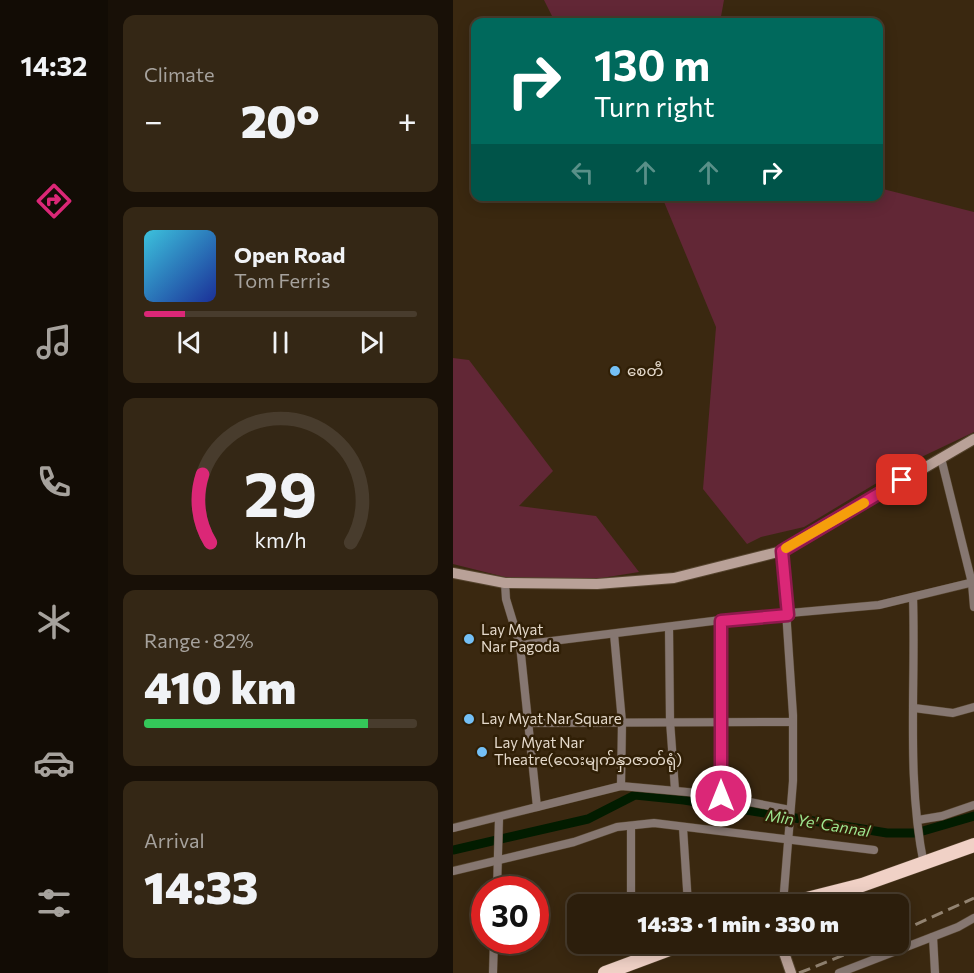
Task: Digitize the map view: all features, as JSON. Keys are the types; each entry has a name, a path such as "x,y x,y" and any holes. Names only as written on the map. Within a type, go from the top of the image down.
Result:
{"highway":[{"path":"826,894 924,865 974,845"},
{"path":"605,973 655,954"}],"main road":[{"path":"453,573 505,583 597,584 674,578 782,551 974,439"},
{"path":"784,954 791,973"}],"street":[{"path":"941,458 973,582 974,607"},
{"path":"782,551 788,615 793,781 787,840 785,894"},
{"path":"521,645 879,605 973,582"},
{"path":"505,583 506,599 521,645 537,807"},
{"path":"913,597 918,831 924,865"},
{"path":"721,621 721,796"},
{"path":"669,627 672,685 670,721 675,790"},
{"path":"614,634 622,722 621,786"},
{"path":"914,708 953,713 974,707"},
{"path":"528,723 670,721 792,723"},
{"path":"453,828 621,786 721,796 790,813"},
{"path":"918,820 942,816 974,805"},
{"path":"498,876 499,818"},
{"path":"453,871 574,842 617,827 654,824 875,850"},
{"path":"631,826 631,894"},
{"path":"683,828 687,894"},
{"path":"839,973 860,969 974,918"},
{"path":"933,937 935,973"},
{"path":"493,973 494,954"},
{"path":"637,954 638,960"}],"shaded area":[{"path":"544,0 724,0 721,18 553,18"},
{"path":"883,189 974,212 974,432 913,461 804,527 761,537 747,544 703,489 716,327 664,201 883,201"},
{"path":"453,358 469,360 553,471 519,506 596,516 639,572 545,587 453,564"}],"waterway":[{"name":"Min Ye' Cannal","path":"453,850 588,819 635,795 684,800 887,833 916,833 974,816"}],"railway":[{"path":"909,927 974,898"},
{"path":"799,973 846,954"}],"slow traffic":[{"path":"786,548 864,503"}],"place":[{"name":"စေတီ","path":"615,371"},
{"name":"Lay Myat Nar Pagoda","path":"469,639"},
{"name":"Lay Myat Nar Square","path":"469,719"},
{"name":"Lay Myat Nar Theatre(လေးမျက်နှာဇာတ်ရုံ)","path":"482,752"}],"route":[{"path":"721,796 721,621 745,617 788,615 782,551 902,480"}]}
